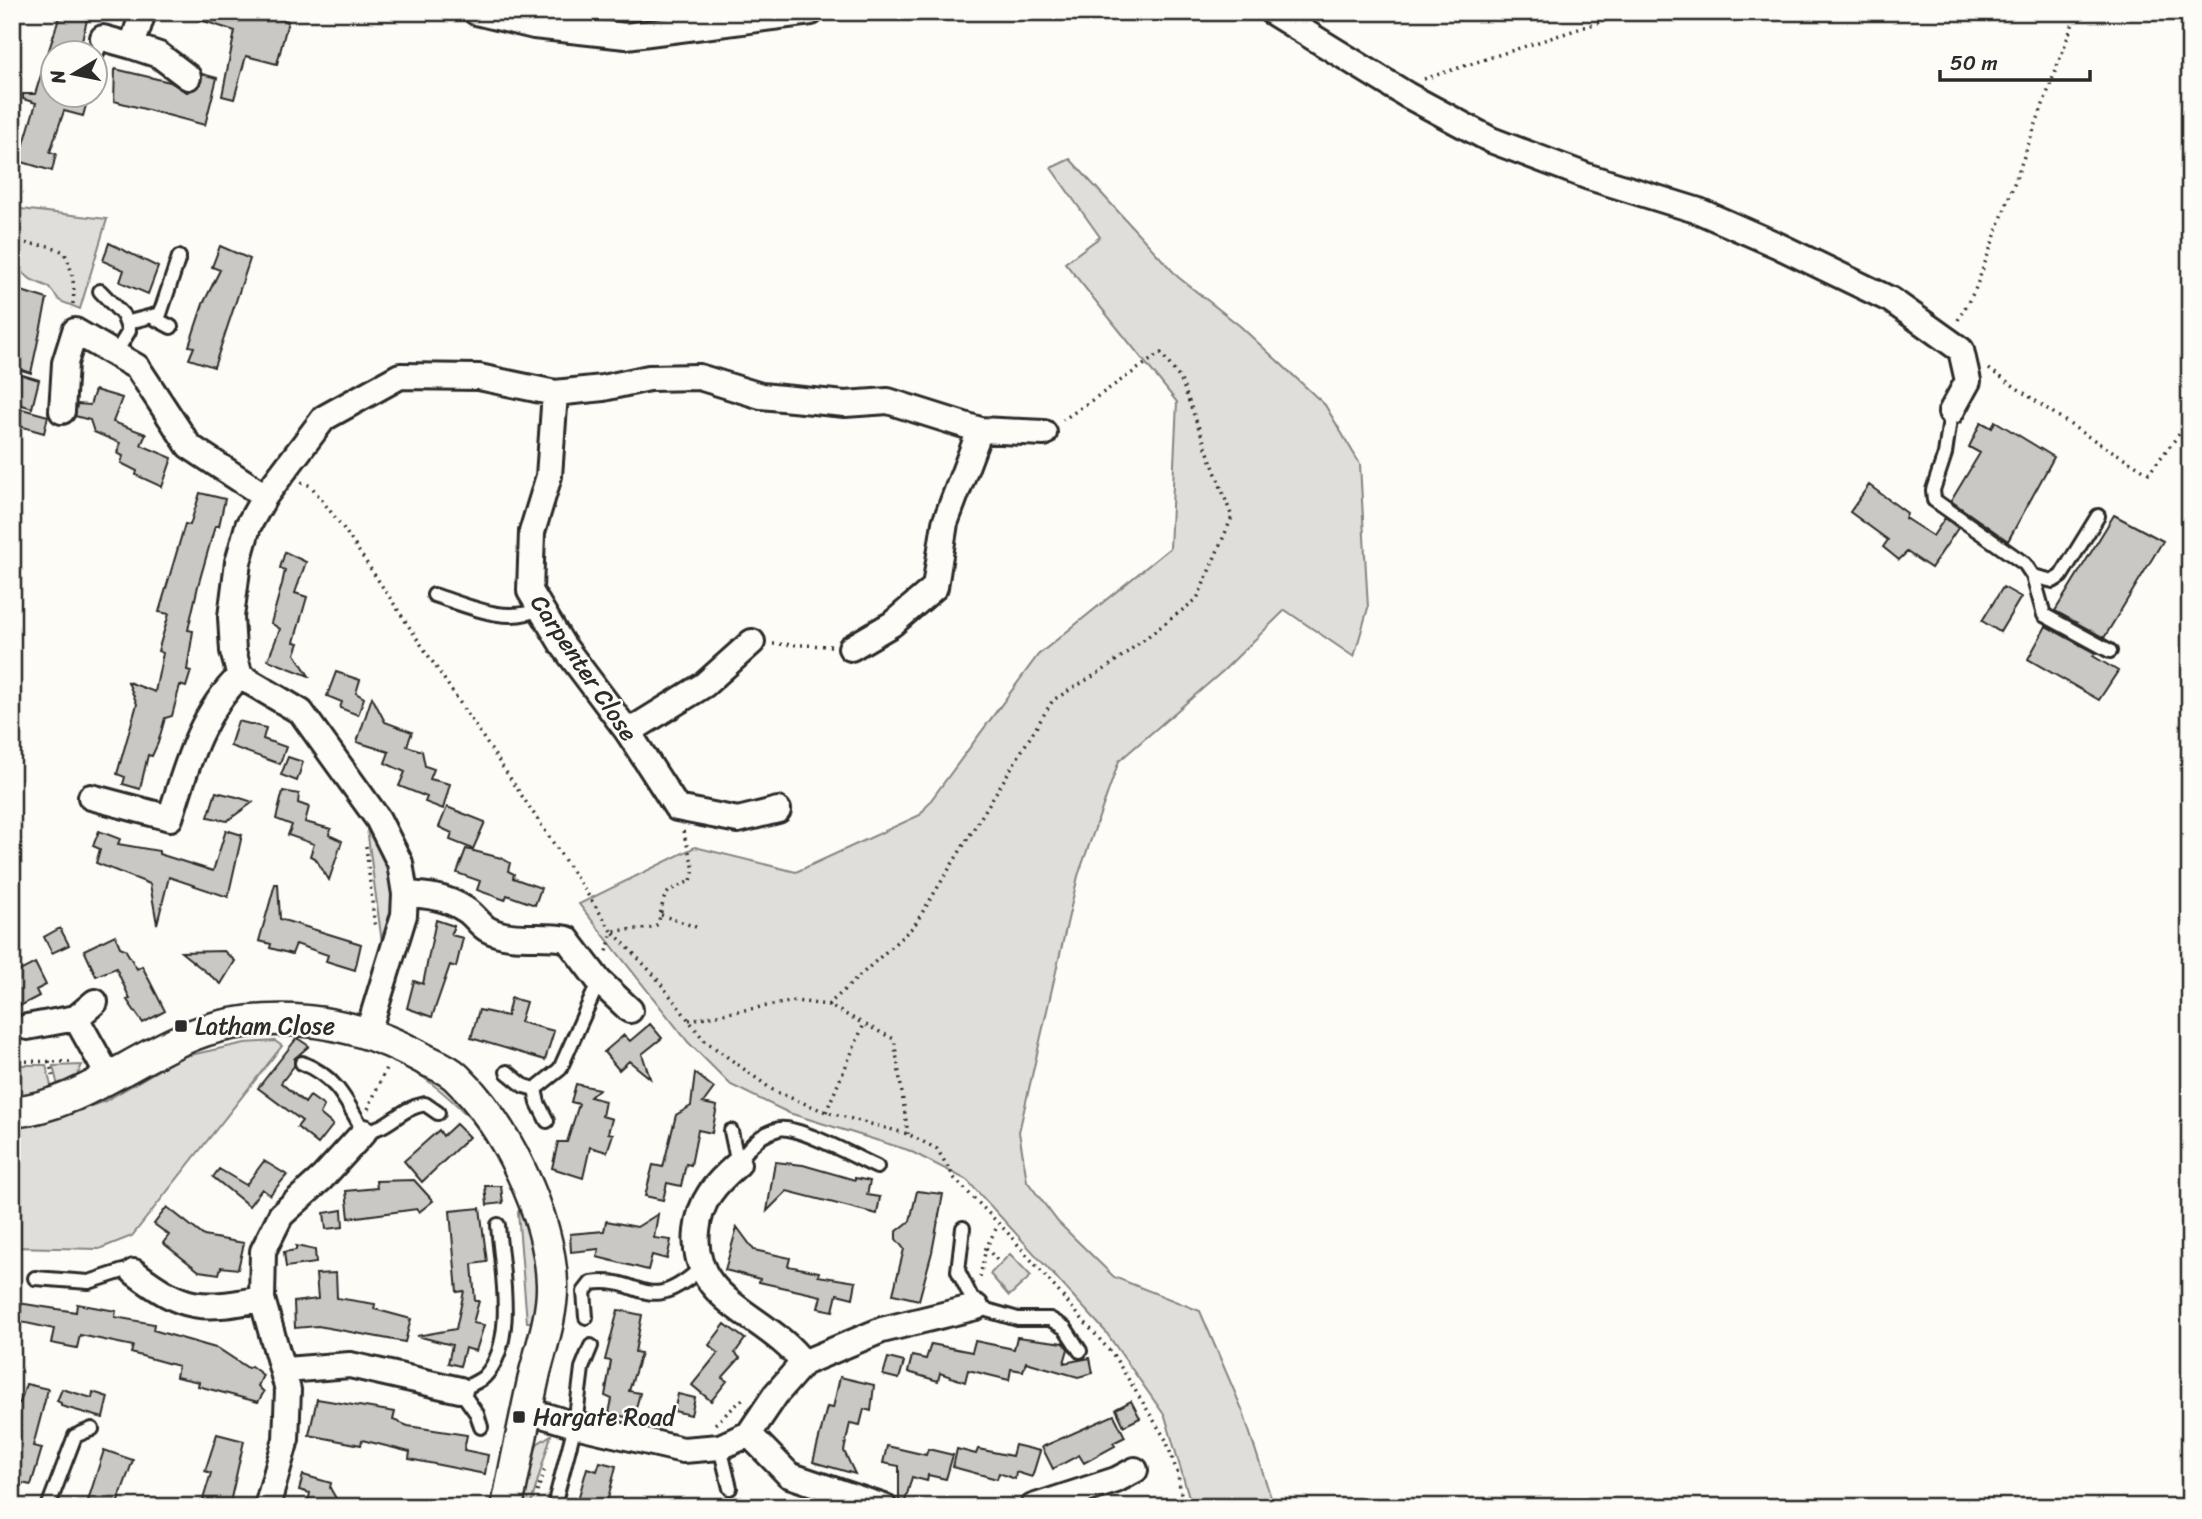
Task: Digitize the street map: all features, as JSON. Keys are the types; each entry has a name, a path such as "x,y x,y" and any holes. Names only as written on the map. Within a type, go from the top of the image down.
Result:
{"street":[{"path":"132,47 143,12"},
{"path":"477,12 534,26 626,36 811,12"},
{"path":"1272,12 1407,95 1491,140 1589,177 1699,211 1891,300 1954,345 1968,381 1951,412"},
{"path":"108,48 132,47 159,55 188,77"},
{"path":"62,411 65,363 75,331 137,367 189,446 265,496"},
{"path":"381,1037 404,915 405,894 400,863 378,820 301,712 240,676 233,652 231,617 238,562 248,526 265,496 324,418 400,376 479,377 555,393 603,388 649,377 699,377 761,396 845,404 888,401 980,430 1044,433"},
{"name":"Carpenter Close","path":"555,393 549,476 532,532 530,591 677,808"},
{"path":"851,648 892,624 935,587 945,523 980,430"},
{"path":"628,732 704,685 752,642"},
{"path":"91,797 170,818 188,760 204,725 227,689 240,676"},
{"path":"677,808 738,820 778,810"},
{"path":"405,894 433,895 452,902 488,929 516,936 548,935 567,939 599,981 630,1010"},
{"path":"27,1027 76,1018 95,1002"},
{"path":"76,1018 105,1069"},
{"path":"12,1112 71,1098 105,1069 192,1033 230,1024 271,1019 310,1020 381,1037 455,1076 506,1141 543,1221 553,1286 507,1507"},
{"path":"267,1507 286,1438 288,1390 285,1370 262,1299 263,1251 281,1215 322,1178 364,1132"},
{"path":"738,1164 713,1185 699,1211 696,1239 700,1269 716,1292 774,1332 803,1363"},
{"path":"134,1272 180,1303 213,1308 262,1299"},
{"path":"526,1410 575,1425 683,1450 720,1447 749,1434 776,1394 803,1363 882,1330 976,1307"},
{"path":"285,1370 350,1365 460,1390"},
{"path":"749,1434 789,1475 874,1505"},
{"path":"1033,1507 1116,1480 1135,1470"}],"lane":[{"path":"127,327 134,321 154,318 160,314 179,257"},
{"path":"100,291 123,315 129,331 115,354"},
{"path":"154,318 171,327"},
{"path":"1951,412 1945,454 1933,489 1934,500 2025,564 2034,576 2045,615 2110,651"},
{"path":"2034,576 2053,581 2061,576 2098,516"},
{"path":"434,595 502,614 529,614 540,608"},
{"path":"535,1089 560,1069 599,981"},
{"path":"302,1063 319,1070 335,1082 364,1132 383,1129 415,1106 425,1104 439,1113"},
{"path":"507,1072 524,1086 535,1089"},
{"path":"535,1089 538,1103 547,1121"},
{"path":"738,1164 750,1144 780,1128 795,1131 877,1167"},
{"path":"731,1131 738,1164"},
{"path":"481,1427 477,1414 460,1390 483,1378 499,1355 505,1331 498,1224"},
{"path":"963,1228 958,1271 976,1307 1018,1319 1050,1319 1065,1328 1080,1350"},
{"path":"586,1317 584,1293 591,1283 600,1282 656,1294 680,1286 700,1269"},
{"path":"35,1278 89,1282 123,1271 134,1272"},
{"path":"556,1497 575,1425 582,1368 591,1346"},
{"path":"48,1507 75,1436 92,1429"},
{"path":"720,1447 730,1488"}],"path":[{"path":"1407,95 1426,76 1632,12"},
{"path":"2077,12 1954,345 2084,435 2149,473 2187,424 2190,425"},
{"path":"12,242 50,246 64,252 70,265 75,295 70,317 75,331"},
{"path":"828,1005 914,926 1053,701 1105,669 1197,599 1232,517 1181,380 1161,354 1044,433"},
{"path":"283,475 311,486 344,529 612,930 654,975 704,1040 774,1091 826,1112 908,1134 937,1149 955,1179 1114,1356 1166,1440 1178,1475 1183,1507"},
{"path":"752,642 851,648"},
{"path":"612,930 652,928 658,924 663,895 671,887 691,881 694,869 677,808"},
{"path":"365,835 376,937"},
{"path":"661,915 696,927"},
{"path":"599,981 612,930"},
{"path":"689,1020 795,1001 828,1005 894,1039 908,1134"},
{"path":"826,1112 864,1024"},
{"path":"364,1132 381,1037"},
{"path":"12,1061 105,1069"},
{"path":"976,1307 986,1248 998,1225"},
{"path":"986,1248 1000,1264"},
{"path":"683,1450 746,1396"}],"shaded area":[{"path":"1070,159 1178,277 1240,326 1325,405 1360,464 1368,608 1354,657 1285,610 1223,671 1119,761 1078,876 1019,1132 1027,1181 1058,1222 1114,1277 1200,1311 1242,1409 1274,1507 1192,1507 1165,1416 1105,1331 967,1180 908,1150 789,1113 731,1085 688,1042 579,904 695,847 796,872 920,815 1038,655 1170,548 1177,402 1065,263 1100,237 1051,168"},
{"path":"12,208 107,219 80,309 60,301 49,287 32,280 12,265"},
{"path":"366,821 385,851 396,892 384,958"},
{"path":"275,1041 282,1046 132,1236 99,1249 12,1247 12,1127 40,1124 105,1101 181,1057 245,1043"},
{"path":"398,1057 456,1096 496,1143 512,1170 534,1230 540,1261 540,1322 527,1322 518,1212 524,1208 512,1183 487,1141 458,1106 397,1060"},
{"path":"12,1065 46,1065 52,1090 12,1098"},
{"path":"82,1065 74,1082 58,1086 53,1066"},
{"path":"1010,1254 1031,1276 1009,1296 990,1274"},
{"path":"551,1435 530,1507 520,1507 537,1444"}],"building":[{"path":"61,12 89,12 82,38 53,38"},
{"path":"188,12 255,12 288,21 277,64 246,56 234,99 222,96 235,31 188,16"},
{"path":"115,69 170,82 187,92 199,86 202,74 217,78 205,125 114,101"},
{"path":"38,85 38,108 85,108 83,116 64,111 50,152 56,154 52,171 19,161 36,103 23,99 23,94 35,94"},
{"path":"109,243 158,267 148,294 120,282 124,270 103,261"},
{"path":"220,246 250,259 214,367 189,359 194,347 189,346 203,304 220,270 212,267"},
{"path":"12,288 47,299 31,373 15,368"},
{"path":"16,373 39,380 32,408 12,402"},
{"path":"95,390 122,398 113,422 146,434 141,445 172,458 162,487 136,475 137,471 121,463 123,456 117,453 120,443 94,432 90,420 75,416 77,404 90,405"},
{"path":"22,409 48,416 44,433 16,425"},
{"path":"1995,421 2054,457 2008,541 1951,501 1980,453 1969,447 1981,422 1992,428"},
{"path":"1869,485 1907,513 1905,518 1933,536 1945,518 1958,528 1931,568 1907,552 1899,560 1883,547 1888,540 1850,512"},
{"path":"200,493 225,499 219,526 215,526 198,586 188,630 193,631 187,670 191,671 186,687 180,685 172,716 165,718 152,756 148,755 140,789 123,784 125,777 117,774 137,704 128,682 155,692 163,653 158,651 169,614 159,612 185,524 190,525"},
{"path":"2114,515 2163,541 2104,638 2055,611"},
{"path":"285,552 306,562 295,593 307,597 294,642 299,643 295,654 309,676 268,660 280,629 271,623 285,570 280,568"},
{"path":"2003,587 2021,597 2000,632 1982,621"},
{"path":"2046,626 2095,653 2093,656 2118,671 2099,700 2028,659"},
{"path":"336,672 360,680 356,693 364,698 358,715 340,708 342,702 327,696"},
{"path":"372,697 385,722 412,732 407,746 422,751 425,766 434,769 430,779 450,784 443,809 425,802 427,797 399,786 405,772 385,763 389,752 357,742"},
{"path":"238,721 266,728 263,739 286,747 280,764 230,746"},
{"path":"288,757 303,762 297,781 281,775"},
{"path":"283,791 299,794 298,803 309,807 305,822 331,829 329,835 342,841 329,880 315,858 310,856 314,844 288,835 292,825 276,819"},
{"path":"216,792 253,802 227,821 208,817"},
{"path":"447,807 485,822 473,849 450,840 452,833 439,827"},
{"path":"226,830 242,835 228,897 169,877 157,924 150,884 96,863 100,849 93,846 99,831 120,839 118,844 159,851 159,854 213,871"},
{"path":"466,849 501,858 510,863 508,871 514,874 513,878 541,888 535,905 507,895 505,900 477,890 480,881 457,873"},
{"path":"275,884 278,884 280,919 361,944 355,970 326,961 328,955 296,944 292,954 270,948 271,944 259,941"},
{"path":"436,920 454,926 451,935 463,938 456,967 450,965 432,1017 407,1008 414,981 423,984"},
{"path":"60,928 69,945 52,953 44,937"},
{"path":"115,935 120,947 125,949 137,969 142,966 165,1011 143,1023 127,1000 130,999 116,968 96,976 84,950"},
{"path":"224,951 235,961 221,984 181,952"},
{"path":"35,963 46,985 36,990 39,996 12,1010 12,975"},
{"path":"511,998 526,1002 520,1022 554,1031 545,1060 471,1038 479,1010 507,1016"},
{"path":"650,1024 662,1038 642,1054 650,1078 629,1061 619,1070 604,1052 624,1035 630,1041"},
{"path":"297,1038 309,1046 294,1059 294,1066 281,1083 305,1103 310,1096 324,1106 320,1114 333,1125 318,1144 297,1127 302,1121 258,1088"},
{"path":"695,1073 714,1088 703,1103 717,1106 712,1133 698,1130 691,1165 686,1164 681,1186 667,1183 663,1200 645,1196 653,1165 663,1167 676,1115 691,1106"},
{"path":"576,1084 599,1089 590,1097 605,1101 602,1116 612,1119 608,1133 613,1134 607,1152 590,1147 583,1178 552,1168 558,1142 567,1142 579,1104 571,1102"},
{"path":"456,1124 469,1137 422,1182 404,1161 439,1130 443,1136"},
{"path":"264,1161 287,1175 270,1195 262,1189 249,1206 213,1177 219,1169 246,1185"},
{"path":"775,1162 803,1165 855,1180 870,1181 867,1195 880,1197 877,1214 787,1191 767,1211"},
{"path":"414,1180 433,1201 419,1212 417,1209 349,1218 346,1191 377,1188 376,1181"},
{"path":"485,1186 501,1186 503,1203 487,1205"},
{"path":"917,1191 943,1194 919,1300 893,1294 904,1249 896,1239 896,1232 910,1221"},
{"path":"167,1207 204,1236 244,1243 238,1269 221,1267 219,1274 199,1271 163,1243 169,1235 154,1224"},
{"path":"480,1208 487,1262 472,1264 475,1301 479,1301 473,1323 484,1325 476,1351 465,1348 460,1366 448,1363 452,1345 417,1336 456,1329 464,1291 457,1292 450,1211"},
{"path":"342,1210 343,1227 326,1229 324,1213"},
{"path":"658,1214 654,1238 671,1240 667,1259 652,1255 648,1270 597,1257 599,1249 571,1252 570,1234 604,1231 606,1221 637,1227"},
{"path":"737,1227 754,1250 790,1258 788,1266 819,1272 818,1276 856,1282 853,1298 837,1294 833,1311 818,1308 821,1296 759,1282 760,1279 725,1270"},
{"path":"296,1246 315,1250 316,1263 286,1267 284,1252 296,1250"},
{"path":"336,1273 337,1298 375,1304 374,1309 411,1319 405,1342 318,1326 295,1328 294,1302 318,1299 316,1274"},
{"path":"12,1302 76,1312 77,1304 116,1311 115,1317 154,1324 153,1330 219,1349 248,1368 251,1366 263,1375 258,1386 264,1392 258,1402 198,1386 199,1382 176,1377 178,1366 131,1353 133,1346 80,1335 77,1348 51,1343 54,1329 12,1320"},
{"path":"618,1310 642,1315 635,1352 641,1353 629,1391 640,1393 633,1419 609,1413 612,1399 605,1396 611,1361 605,1360"},
{"path":"725,1324 745,1339 735,1353 740,1358 722,1378 727,1381 711,1401 692,1385 718,1353 709,1345"},
{"path":"1017,1337 1064,1343 1068,1349 1064,1363 1090,1358 1093,1373 1078,1377 1026,1362 1023,1371 1011,1369 1009,1380 968,1370 965,1382 940,1373 938,1381 908,1372 912,1356 926,1359 931,1344 972,1352 975,1341 1014,1349"},
{"path":"888,1358 904,1362 899,1379 883,1375"},
{"path":"840,1377 874,1385 871,1411 864,1409 860,1425 850,1423 844,1451 855,1474 813,1462 827,1407 833,1408"},
{"path":"26,1384 48,1389 33,1446 42,1448 31,1485 12,1481 12,1401 20,1403"},
{"path":"62,1389 92,1398 93,1392 108,1397 103,1418 61,1406 57,1401"},
{"path":"678,1394 695,1398 691,1415 674,1411"},
{"path":"317,1399 395,1412 393,1420 408,1426 467,1435 464,1450 488,1455 485,1474 409,1459 410,1452 362,1440 361,1445 309,1435"},
{"path":"1131,1401 1140,1418 1124,1426 1116,1409"},
{"path":"1114,1415 1125,1437 1113,1443 1115,1446 1084,1463 1079,1455 1053,1469 1042,1447"},
{"path":"217,1434 244,1441 229,1507 202,1503 211,1473 205,1471"},
{"path":"1015,1445 1040,1451 1032,1477 1016,1472 1015,1479 999,1473 997,1479 953,1467 957,1449 976,1454 978,1449 1012,1456"},
{"path":"887,1446 926,1455 928,1449 953,1455 946,1479 928,1475 927,1481 912,1477 904,1505 899,1504 899,1466 883,1463"},
{"path":"104,1450 133,1460 116,1507 86,1507"},
{"path":"600,1462 616,1466 606,1507 576,1507 587,1468 597,1471"},
{"path":"303,1475 331,1483 330,1488 341,1507 307,1507 310,1493 299,1490"}],"place":[{"name":"Latham Close","path":"181,1026"},
{"name":"Hargate Road","path":"519,1417"}]}
